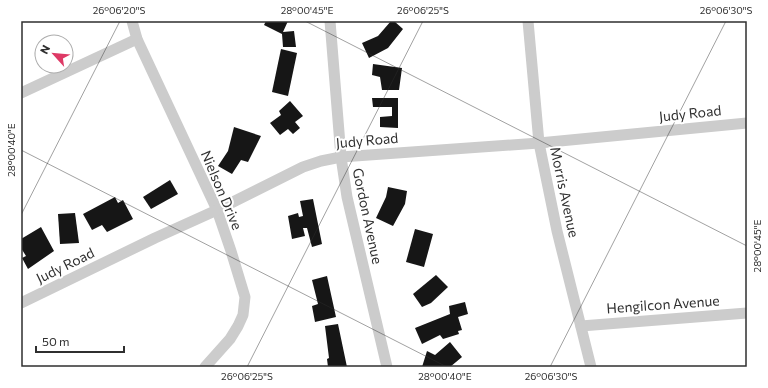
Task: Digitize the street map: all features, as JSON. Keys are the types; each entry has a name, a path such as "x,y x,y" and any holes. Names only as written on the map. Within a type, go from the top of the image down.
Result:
{"street":[{"name":"Nielson Drive","path":"132,21 137,39 217,210 245,297 243,315 234,332 205,367"},
{"name":"Gordon Avenue","path":"330,21 341,156 356,236 387,367"},
{"name":"Morris Avenue","path":"528,21 539,142 557,231 591,367"},
{"path":"21,93 137,39"},
{"name":"Judy Road","path":"21,303 155,238 217,210 303,167 341,156 539,142 747,123"},
{"name":"Hengilcon Avenue","path":"580,326 747,313"}],"building":[{"path":"266,21 288,21 283,32 294,31 296,47 283,47 282,34 264,25"},
{"path":"391,21 394,21 403,29 388,48 369,58 362,43 378,36"},
{"path":"281,49 297,53 288,96 272,92"},
{"path":"373,64 402,68 399,90 382,90 380,77 372,75"},
{"path":"372,98 398,98 398,128 380,127 380,117 392,116 392,107 373,107"},
{"path":"290,101 303,116 295,122 300,128 293,134 288,129 280,135 270,123 281,115 279,111"},
{"path":"234,127 261,136 248,162 241,160 232,174 218,166 228,151"},
{"path":"170,180 178,194 151,209 143,197"},
{"path":"388,187 407,191 405,204 393,226 376,218 386,197"},
{"path":"115,197 118,203 123,200 133,219 107,232 102,225 92,230 83,214"},
{"path":"313,199 322,244 312,247 307,228 303,228 305,236 292,239 288,216 298,213 299,217 303,216 300,201"},
{"path":"75,213 79,243 60,244 58,214"},
{"path":"41,227 54,251 28,269 22,258 26,256 21,248 21,239"},
{"path":"415,229 433,234 424,267 406,262"},
{"path":"436,275 448,287 431,303 422,307 413,294"},
{"path":"327,276 336,317 315,322 312,306 318,304 312,280"},
{"path":"465,302 468,314 458,317 462,330 458,331 459,334 443,339 440,335 422,344 415,328 450,314 449,306"},
{"path":"338,324 347,367 328,367 327,359 329,358 325,326"},
{"path":"450,342 462,357 450,367 422,367 427,351 435,355"}]}
